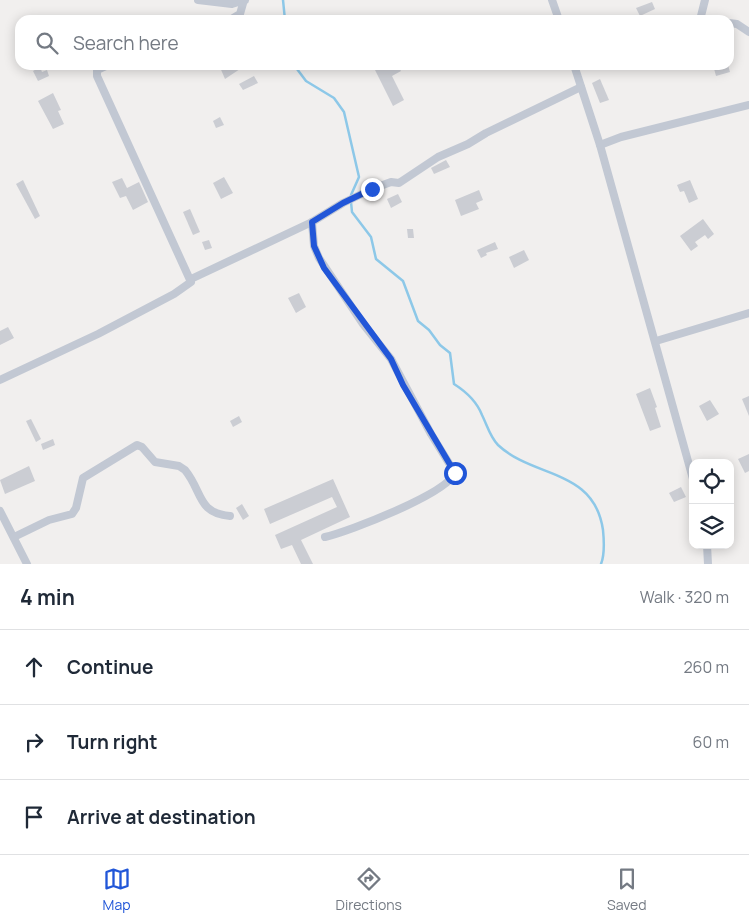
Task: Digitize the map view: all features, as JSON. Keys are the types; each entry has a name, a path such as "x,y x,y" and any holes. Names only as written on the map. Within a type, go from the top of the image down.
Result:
{"street":[{"path":"198,0 218,4 245,0 238,15"},
{"path":"552,0 557,15"},
{"path":"701,15 705,0"},
{"path":"734,23 749,32"},
{"path":"0,380 98,334 166,299 190,284 190,279 97,76 98,70"},
{"path":"576,70 600,145 689,464"},
{"path":"190,279 194,280 312,222 343,203 372,189 391,182 399,183 438,157 468,144 486,133 581,87"},
{"path":"600,145 621,136 749,105"},
{"path":"741,107 749,110"},
{"path":"312,222 314,246 321,263 373,337 391,359 408,393 455,473 447,483 396,510 358,528 325,537"},
{"path":"656,341 749,313"},
{"path":"14,537 49,520 72,514 76,508 83,478 137,445 142,446 155,462 179,466 185,470 208,509 218,515 230,516"},
{"path":"0,511 28,564"},
{"path":"707,549 708,564"}],"building":[{"path":"652,2 655,9 640,15 636,8"},
{"path":"41,70 42,72 47,70 49,76 38,81 33,71"},
{"path":"221,70 238,70 225,79"},
{"path":"375,70 401,71 392,76 404,100 393,106"},
{"path":"714,70 729,70 730,72 716,76"},
{"path":"254,76 258,83 243,90 239,84"},
{"path":"600,79 609,100 600,103 592,83"},
{"path":"53,93 61,110 58,111 64,124 53,129 38,101"},
{"path":"220,117 224,125 216,128 213,121"},
{"path":"446,160 450,167 434,174 431,168"},
{"path":"224,177 233,193 221,199 213,183"},
{"path":"122,178 127,188 139,182 148,202 133,210 126,196 120,198 112,182"},
{"path":"23,180 40,216 35,219 16,184"},
{"path":"690,180 698,199 689,203 684,191 680,192 677,185"},
{"path":"479,190 483,200 476,203 479,209 461,216 455,200"},
{"path":"398,194 402,202 391,208 387,199"},
{"path":"190,209 200,232 193,235 183,212"},
{"path":"703,219 714,234 708,239 705,235 695,242 698,246 691,251 680,236"},
{"path":"407,229 413,229 414,238 408,238"},
{"path":"209,240 212,248 205,250 202,242"},
{"path":"495,242 498,249 486,253 487,255 481,258 477,250"},
{"path":"524,250 529,260 514,268 509,257"},
{"path":"299,293 306,307 296,313 288,298"},
{"path":"8,327 14,338 0,345 0,331"},
{"path":"650,388 657,407 655,408 661,427 650,431 636,394"},
{"path":"749,396 749,416 742,399"},
{"path":"710,400 719,414 707,421 699,406"},
{"path":"239,416 242,422 233,427 230,421"},
{"path":"31,419 41,439 36,442 26,421"},
{"path":"53,439 55,445 43,450 41,444"},
{"path":"749,454 749,471 745,473 738,459"},
{"path":"29,466 35,481 5,494 0,480"},
{"path":"333,479 350,517 301,540 313,564 301,564 292,545 281,549 275,535 337,507 332,497 270,524 264,509"},
{"path":"681,487 686,497 674,502 669,493"},
{"path":"242,504 249,516 243,520 236,508"}],"waterway":[{"path":"283,0 284,15"},
{"path":"298,70 306,81 334,98 344,112 359,177 351,195"},
{"path":"351,202 352,212 371,237 376,259 403,281 418,321 450,353 454,384 474,401 495,442 512,456 561,477 588,495 597,510 603,530 604,551 601,564"}],"route":[{"path":"372,189 343,203 312,222 314,246 324,268 378,344 391,359 403,385 455,473"}]}
